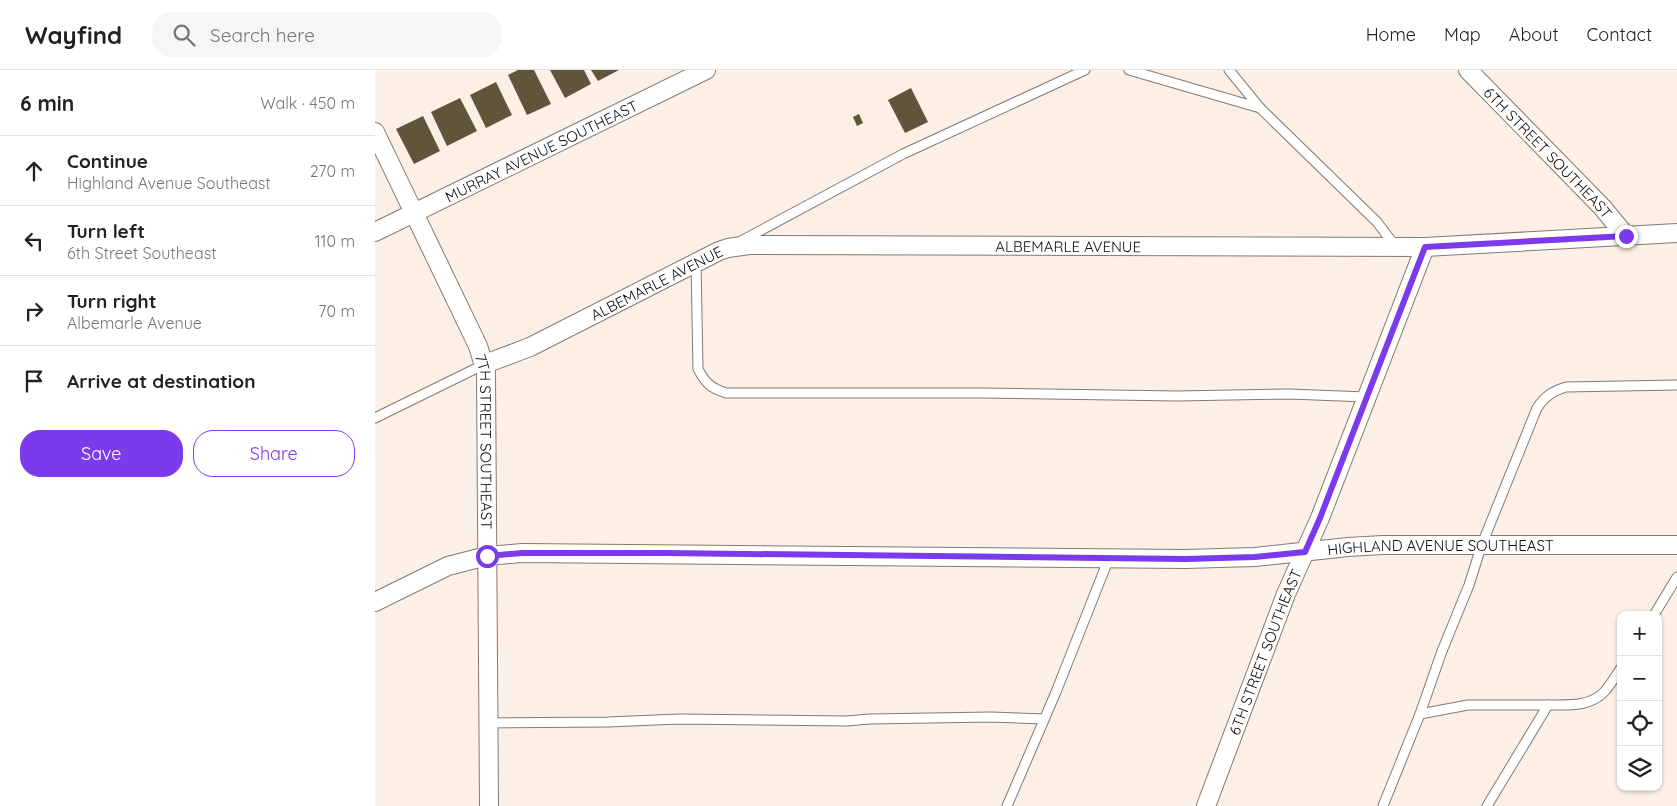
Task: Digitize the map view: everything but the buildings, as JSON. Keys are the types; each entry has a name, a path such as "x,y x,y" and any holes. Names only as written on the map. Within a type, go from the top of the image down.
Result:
{"street":[{"name":"MURRAY AVENUE SOUTHEAST","path":"375,232 706,70"},
{"name":"6TH STREET SOUTHEAST","path":"1468,70 1595,200 1626,236"},
{"name":"7TH STREET SOUTHEAST","path":"375,132 415,212 485,364 487,382 489,806"},
{"name":"ALBEMARLE AVENUE","path":"485,364 530,347 728,248 749,245 1425,247 1677,233"},
{"name":"6TH STREET SOUTHEAST","path":"1206,806 1286,594 1320,518 1425,247"},
{"name":"HIGHLAND AVENUE SOUTHEAST","path":"375,602 448,566 487,556 522,553 1109,558 1255,557 1383,545 1677,545"}],"lane":[{"path":"728,248 903,154 1085,70"},
{"path":"1129,70 1260,108"},
{"path":"1229,70 1260,108 1377,222 1395,246"},
{"path":"696,263 698,369 704,380 714,389 726,393 981,393 1177,396 1289,394 1366,397"},
{"path":"375,418 485,364"},
{"path":"1383,806 1469,586 1482,544 1537,408 1553,392 1566,387 1677,385"},
{"path":"1007,806 1109,558"},
{"path":"1656,611 1677,577"},
{"path":"1420,714 1467,705 1579,704 1593,700 1604,692 1617,674"},
{"path":"1487,806 1548,705"},
{"path":"488,723 608,722 679,719 847,721 869,718 991,717 1044,719"}],"route":[{"path":"487,556 522,553 666,553 1185,559 1255,557 1305,552 1320,518 1425,247 1626,236"}]}
